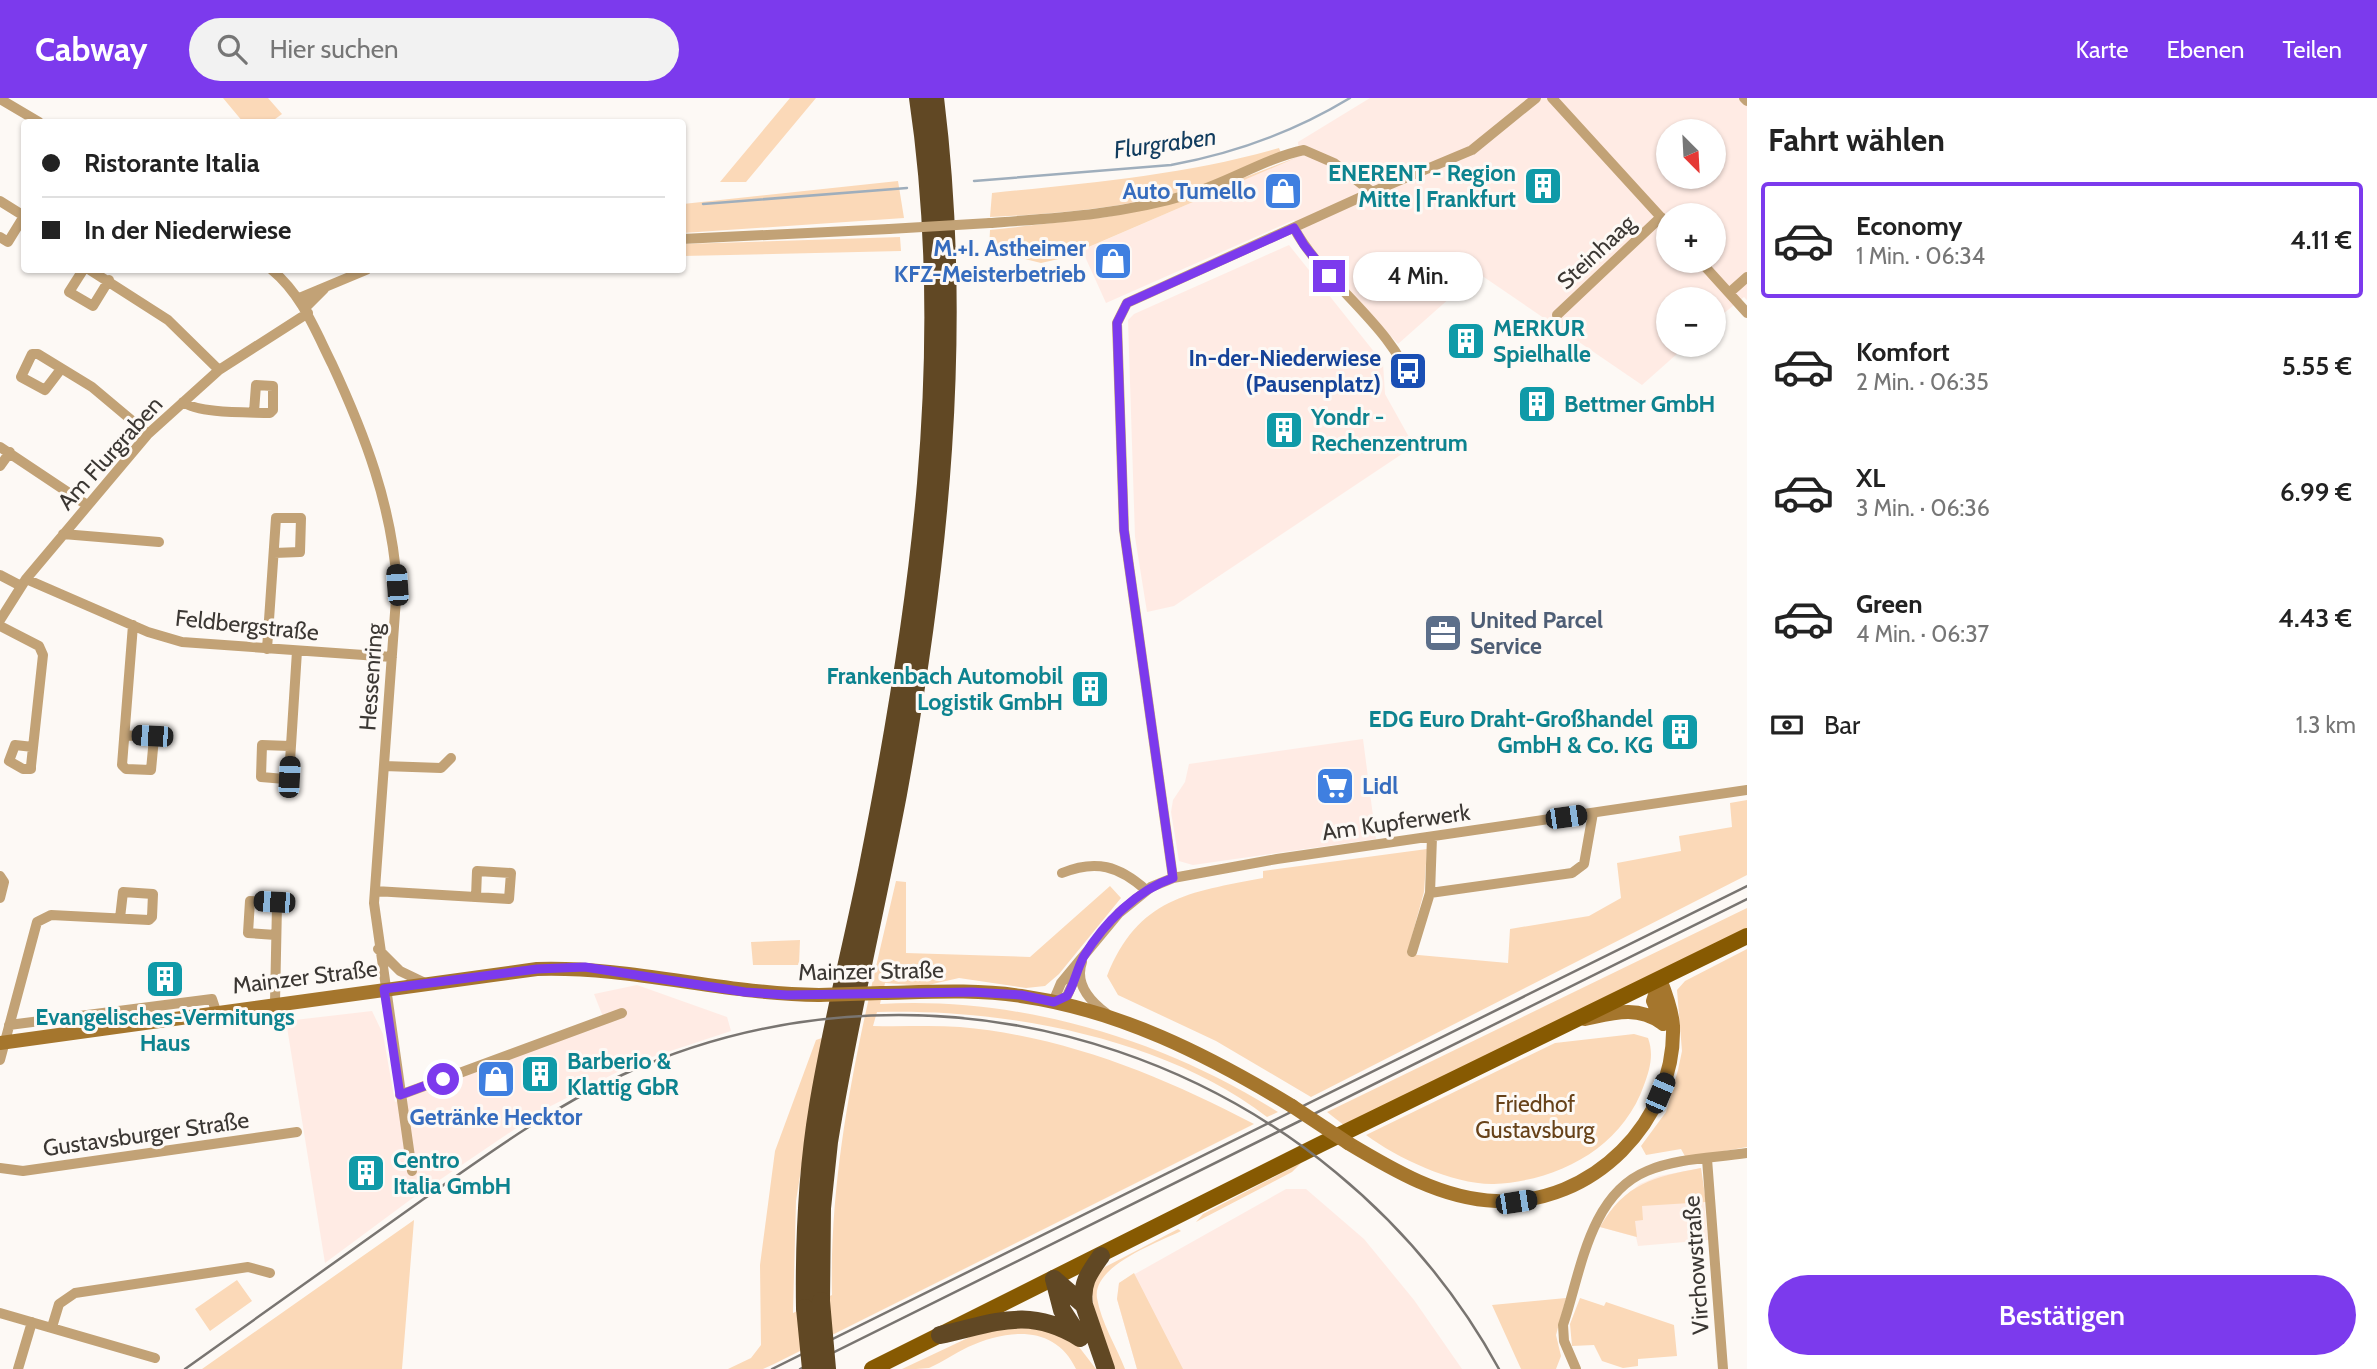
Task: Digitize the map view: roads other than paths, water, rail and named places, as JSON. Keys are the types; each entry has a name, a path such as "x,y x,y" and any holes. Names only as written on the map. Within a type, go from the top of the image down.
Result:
{"highway":[{"path":"909,98 928,201"},
{"path":"827,1369 813,1304 807,1209 818,1104 883,791 922,524 934,338 928,201 918,98"},
{"path":"811,1369 813,1304 829,1142 898,793 937,536 946,422 950,306 942,160 935,98"},
{"path":"942,160 946,98"},
{"path":"1101,1256 1086,1277 1082,1290 1084,1305 1105,1369"},
{"path":"1054,1279 1084,1305"},
{"path":"1054,1279 1062,1310 1105,1369"},
{"path":"940,1335 1030,1318 1060,1326 1080,1338"}],"main road":[{"path":"872,1369 1319,1145 1747,936"},
{"name":"Mainzer Straße","path":"2,1043 275,1002 537,969 585,967 745,992 819,995 972,992 1021,995 1114,1020 1190,1049 1292,1106 1387,1166 1434,1188 1496,1201 1535,1199 1575,1185 1609,1163 1628,1145 1660,1093 1668,1074 1672,1048 1667,1023"},
{"path":"1660,979 1667,1023"},
{"path":"1574,1022 1630,1010 1667,1023"}],"street":[{"path":"1173,878 1124,530 1117,323 1127,303 1372,192 1472,150 1536,98"},
{"path":"1552,98 1656,212"},
{"path":"0,99 34,119"},
{"path":"1284,145 1294,152"},
{"path":"686,239 1085,216 1131,209 1226,182 1294,152 1313,151 1335,163 1372,192"},
{"path":"0,201 21,214"},
{"path":"0,237 8,242 21,221"},
{"path":"1294,228 1312,256 1404,362 1412,385"},
{"name":"Steinhaag","path":"1557,315 1656,228"},
{"path":"81,273 69,292 93,306 109,280"},
{"path":"96,273 168,320 219,370"},
{"name":"Hessenring","path":"275,273 299,298 306,311 375,469 391,525 397,585 375,891 378,949 412,1171"},
{"path":"299,298 330,282 357,273"},
{"path":"1711,273 1747,313"},
{"path":"1729,293 1747,277"},
{"name":"Am Flurgraben","path":"0,620 23,583 148,434 219,370 306,311 330,282"},
{"path":"61,369 115,404 148,434"},
{"path":"183,401 198,408 254,412"},
{"path":"0,466 5,449 87,505"},
{"path":"267,649 274,553 277,517 301,518 300,552 274,553"},
{"path":"63,534 159,542"},
{"name":"Feldbergstraße","path":"0,575 132,625 189,643 392,657"},
{"path":"125,735 154,738 152,770 123,768 125,735 132,625"},
{"path":"0,626 39,646 43,655 33,747"},
{"path":"290,746 262,745 261,777 288,779 297,651"},
{"path":"384,766 441,768 451,758"},
{"name":"Am Kupferwerk","path":"1054,1002 1061,983 1109,924 1146,890 1173,878 1747,790"},
{"path":"1430,892 1578,871 1584,864 1593,813"},
{"path":"1412,952 1430,892 1432,837"},
{"path":"1062,873 1104,864 1123,872 1146,890"},
{"path":"375,891 475,897 509,899 511,873 477,871 475,897"},
{"path":"0,876 4,881 0,898"},
{"path":"0,1060 2,1043 37,922 51,915 120,918"},
{"path":"275,1002 276,935"},
{"path":"378,949 400,971 425,983"},
{"name":"Am Kupferwerk","path":"1054,1002 1067,996 1083,958"},
{"path":"1079,971 1088,998 1114,1020"},
{"name":"Mainzer Straße","path":"9,1025 212,999 216,1012"},
{"path":"400,1095 622,1013"},
{"name":"Gustavsburger Straße","path":"0,1168 23,1171 297,1132"},
{"path":"1576,1369 1564,1341 1563,1325 1603,1208 1617,1192 1646,1171 1747,1153"},
{"name":"Virchowstraße","path":"1707,1159 1723,1369"},
{"path":"52,1327 59,1304 75,1293 248,1267 270,1273"},
{"path":"0,1313 155,1358"},
{"path":"18,1369 32,1322"}],"waterway":[{"name":"Flurgraben","path":"974,181 1171,165 1195,160 1264,140 1308,121 1350,98"},
{"name":"Flurgraben","path":"703,204 907,188"}],"railway":[{"path":"772,1369 1747,886"},
{"path":"800,1369 1747,899"},
{"path":"185,1369 497,1148 596,1088 622,1075 745,1033 871,1016 996,1022 1118,1051 1232,1102 1336,1172 1426,1262 1499,1369"}],"place":[{"name":"ENERENT - Region Mitte | Frankfurt","path":"1543,186"},
{"name":"Auto Tumello","path":"1283,191"},
{"name":"M.+I. Astheimer KFZ-Meisterbetrieb","path":"1113,261"},
{"name":"MERKUR Spielhalle","path":"1466,341"},
{"name":"In-der-Niederwiese (Pausenplatz)","path":"1408,371"},
{"name":"Bettmer GmbH","path":"1537,404"},
{"name":"Yondr - Rechenzentrum","path":"1284,430"},
{"name":"United Parcel Service","path":"1443,633"},
{"name":"Frankenbach Automobil Logistik GmbH","path":"1090,689"},
{"name":"EDG Euro Draht-Großhandel GmbH & Co. KG","path":"1680,732"},
{"name":"Lidl","path":"1335,786"},
{"name":"Evangelisches-Vermitungs Haus","path":"165,979"},
{"name":"Barberio & Klattig GbR","path":"540,1074"},
{"name":"Getränke Hecktor","path":"496,1079"},
{"name":"Centro Italia GmbH","path":"366,1173"}],"park label":[{"name":"Friedhof Gustavsburg","path":"1535,1117"}]}
